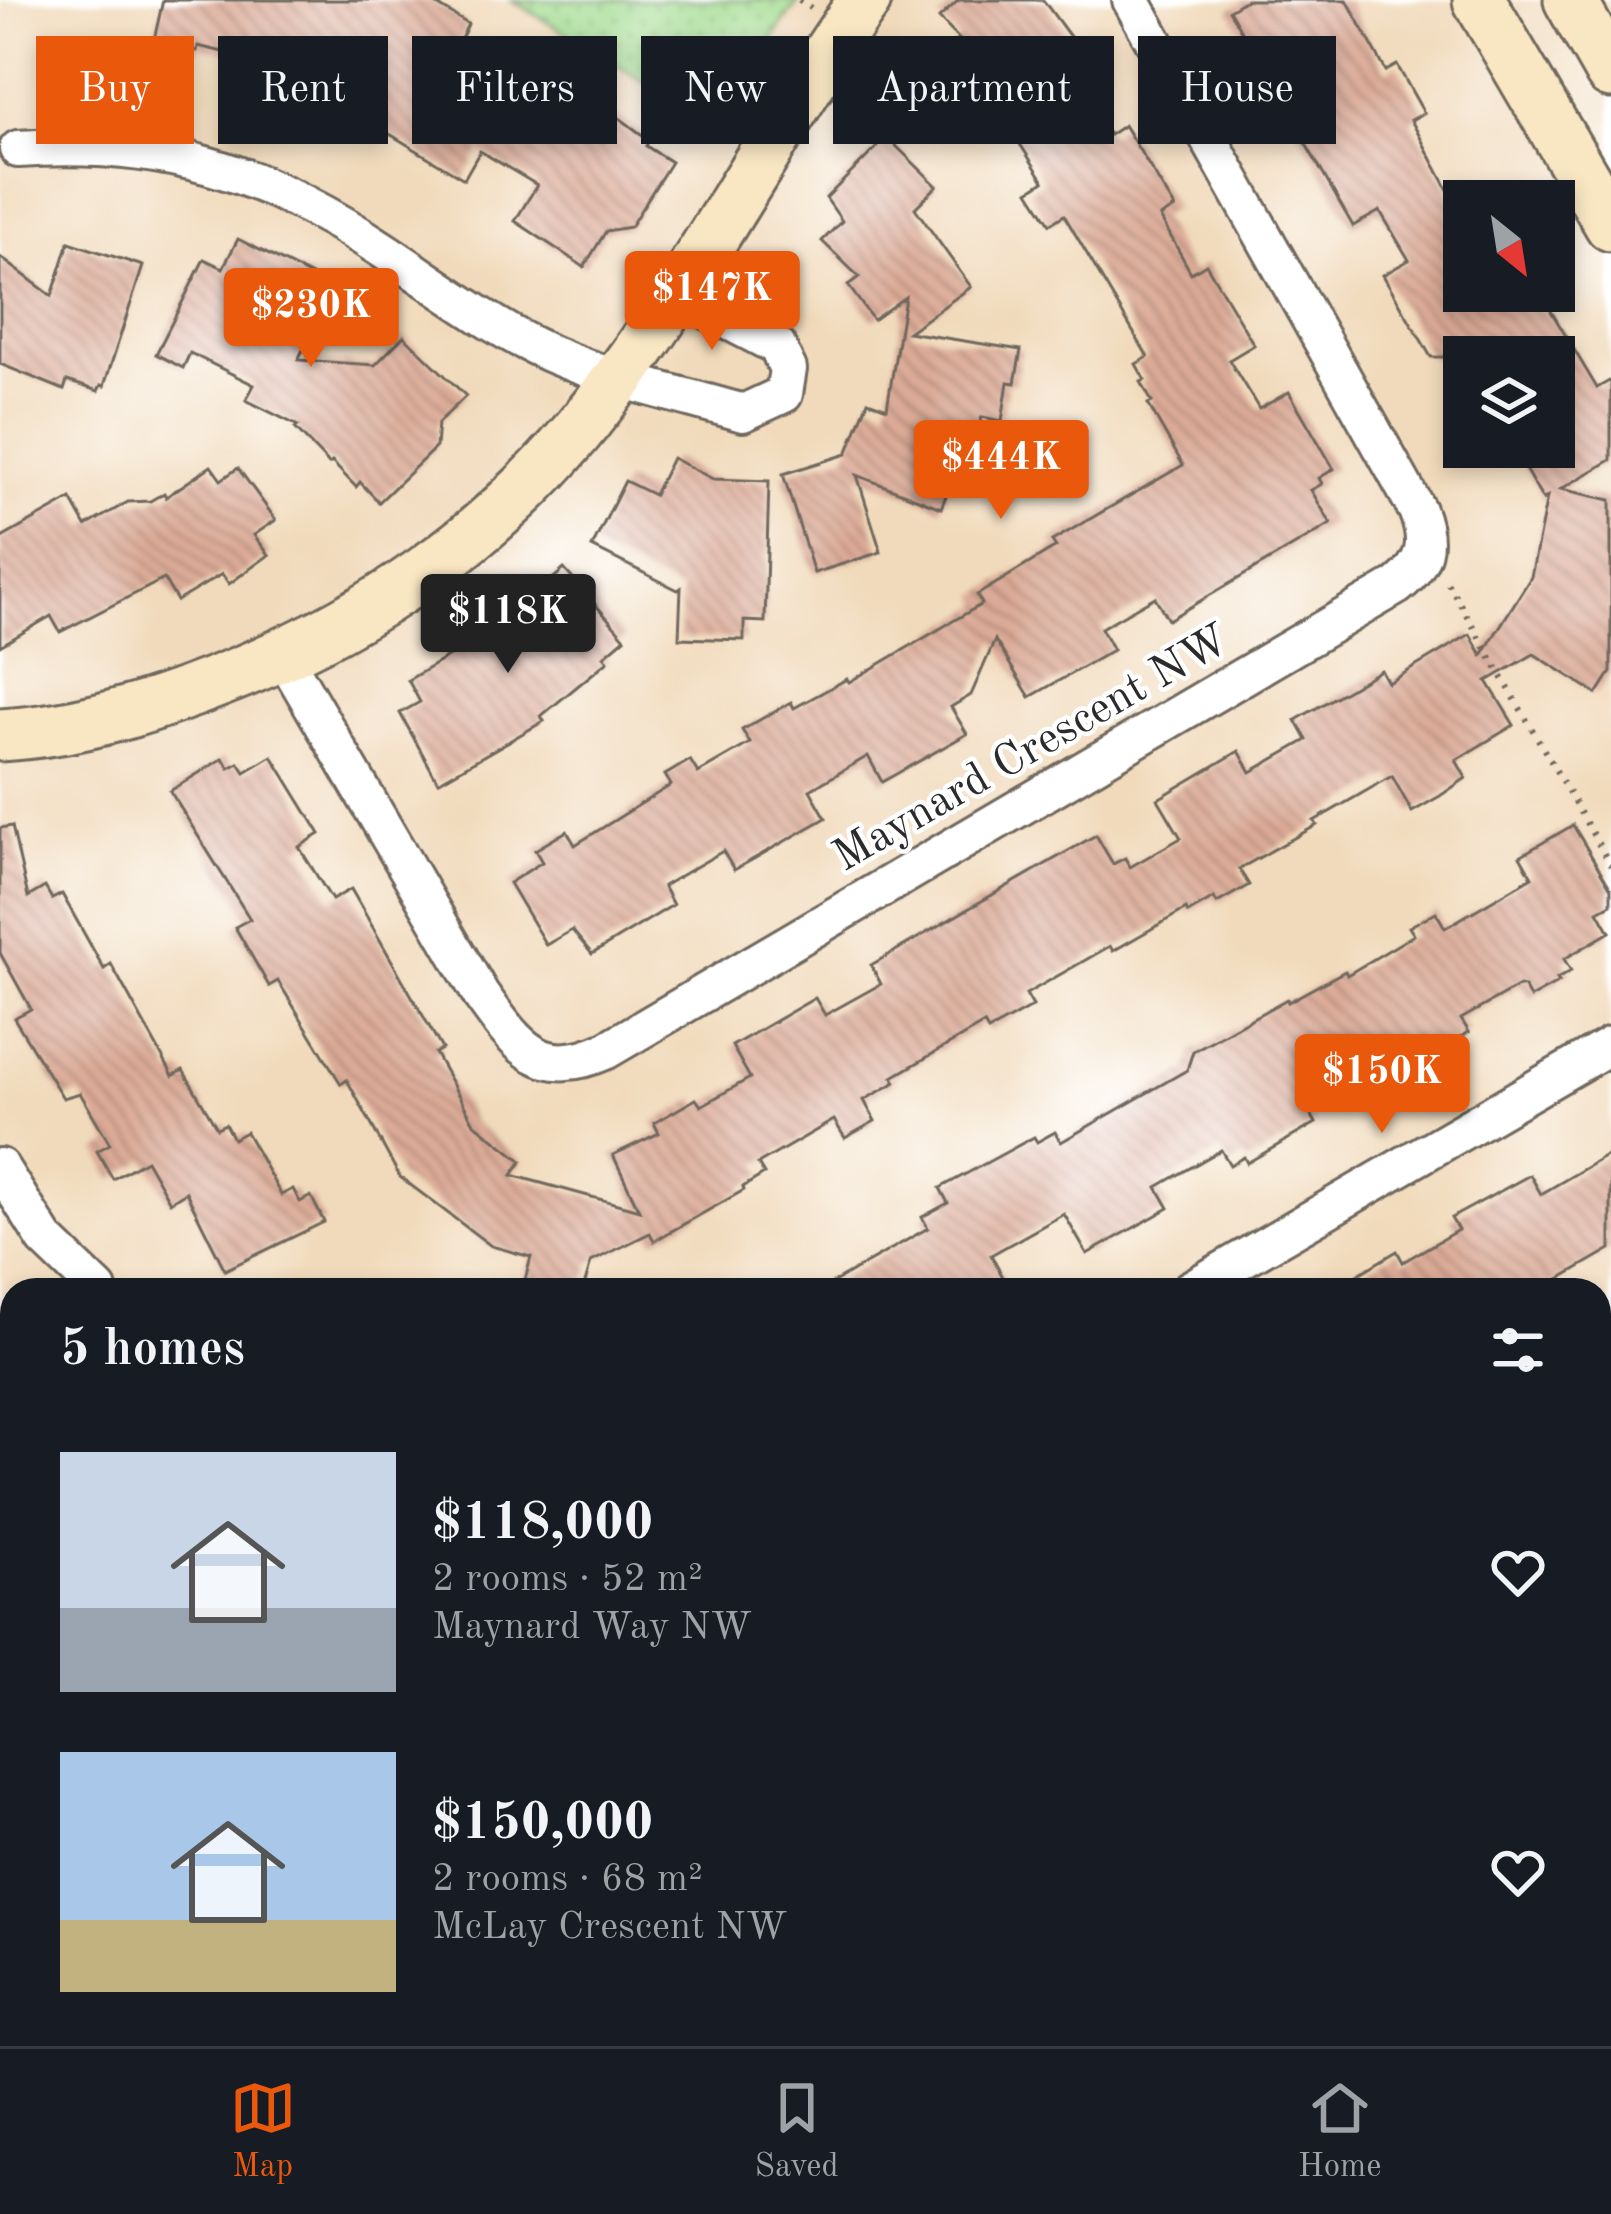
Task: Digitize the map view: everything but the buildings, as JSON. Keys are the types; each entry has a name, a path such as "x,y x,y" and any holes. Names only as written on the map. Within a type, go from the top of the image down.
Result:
{"street":[{"path":"0,735 43,732 157,707 283,655 396,593 488,521 576,433 620,376 865,0"},
{"path":"1131,0 1417,510 1426,531 1426,550"},
{"path":"1479,0 1611,225"},
{"path":"1570,0 1611,72"},
{"path":"18,149 109,146 190,159 241,175 330,217 532,345 568,362 743,413 784,394 788,369 777,346 676,294"},
{"name":"Maynard Crescent NW","path":"283,655 481,995 527,1051 548,1062 565,1063 607,1050 1397,586 1415,572 1426,550"},
{"path":"1210,1278 1611,1045"},
{"path":"0,1167 45,1239 86,1278"}],"path":[{"path":"1426,550 1463,606 1611,866"}],"green space":[{"path":"512,0 799,0 774,36 641,36 641,80 617,65 617,36 570,36"}]}
